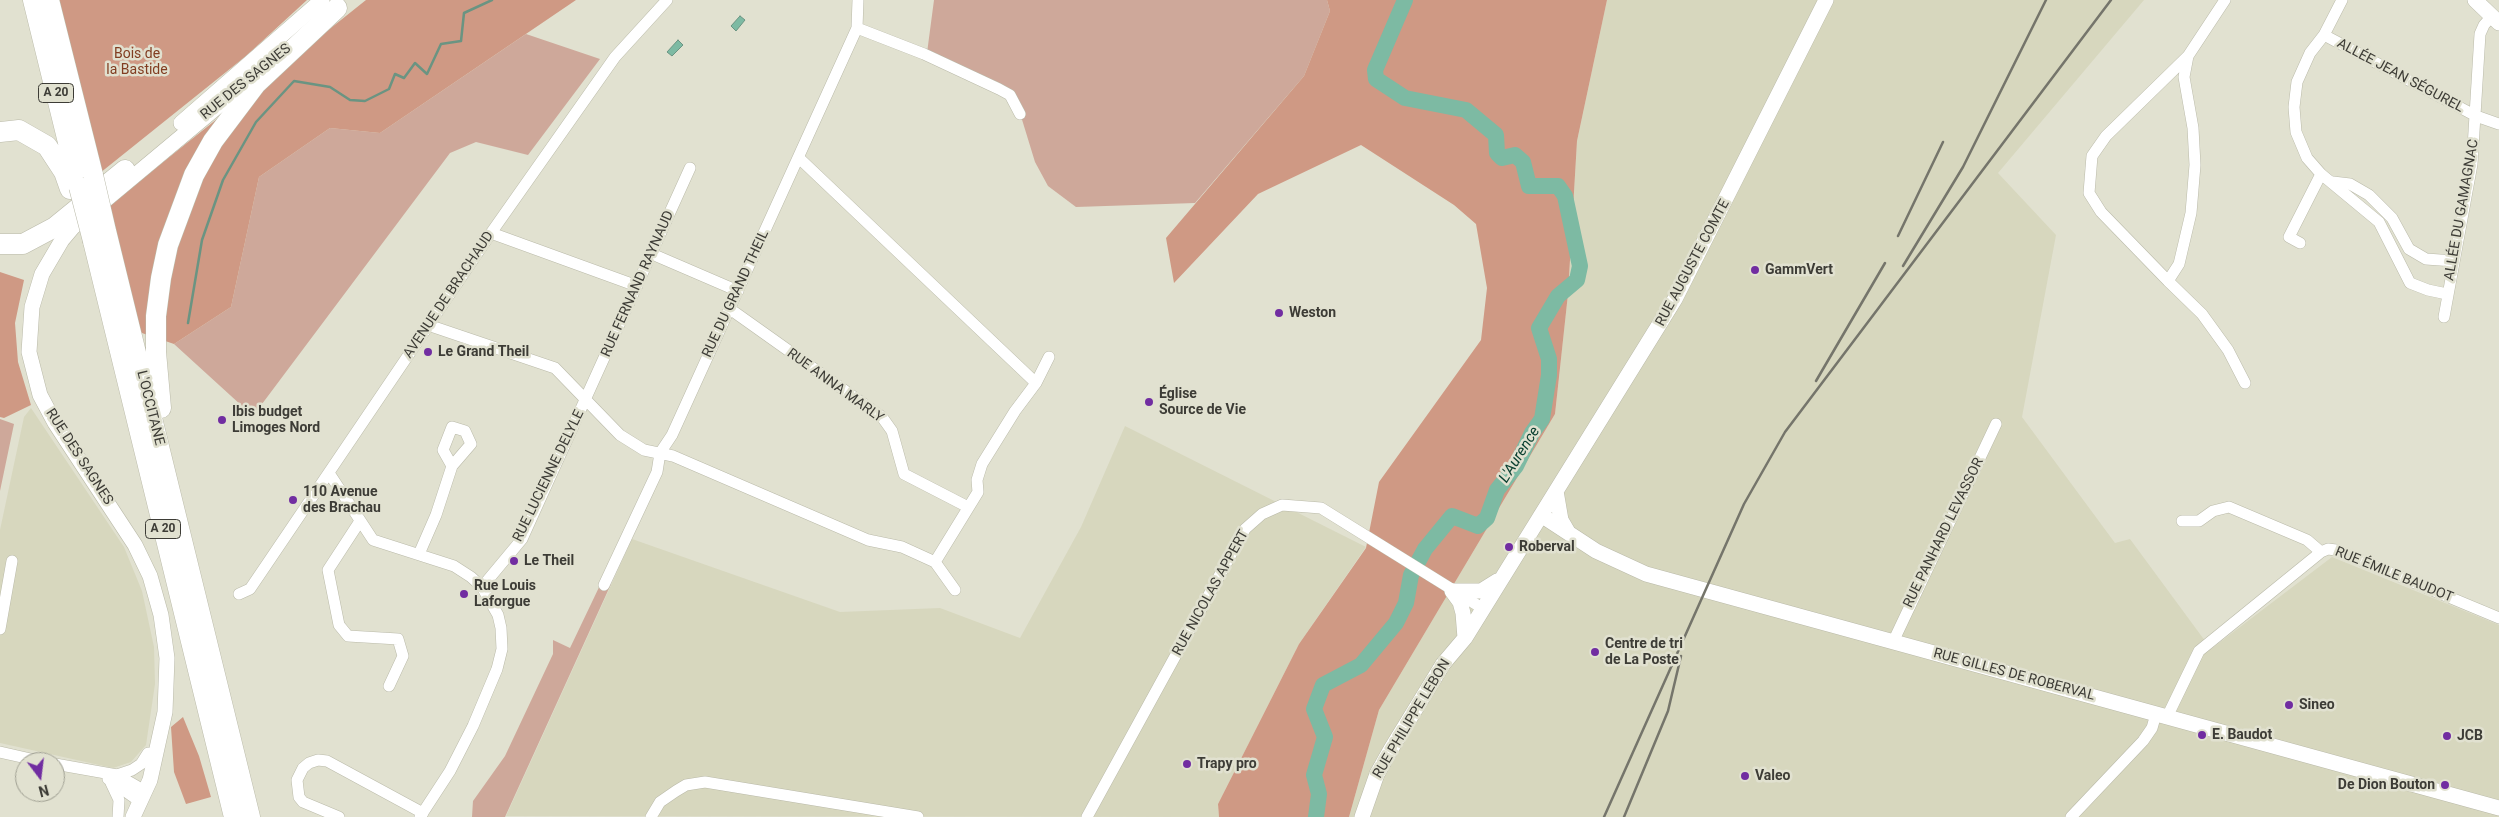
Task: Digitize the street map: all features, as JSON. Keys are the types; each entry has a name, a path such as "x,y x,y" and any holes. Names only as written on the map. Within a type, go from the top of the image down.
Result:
{"highway":[{"name":"L'OCCITANE","path":"33,0 81,185 99,236 179,528 250,817"},
{"name":"L'OCCITANE","path":"49,0 81,185"},
{"path":"179,528 173,474 158,388 156,352 156,316 168,245 194,175 213,141 256,84 330,4"},
{"path":"0,132 19,130 47,146 64,172 81,185 81,229 99,236"},
{"path":"0,244 23,244 56,227 125,170"},
{"name":"L'OCCITANE","path":"99,236 234,817"}],"street":[{"name":"AVENUE DE BRACHAUD","path":"239,594 250,589 491,233 615,57 667,0"},
{"name":"RUE DU GRAND THEIL","path":"604,585 656,472 660,453 672,435 857,28 858,0"},
{"name":"RUE AUGUSTE COMTE","path":"1542,515 1675,299 1826,0"},
{"path":"2225,0 2188,56 2106,136 2092,156 2089,193 2101,212 2202,314 2228,350 2245,383"},
{"path":"2342,0 2324,35 2310,53 2297,82 2294,107 2296,132 2307,158 2321,174 2379,222 2410,282 2428,290 2447,294"},
{"path":"2474,0 2495,20"},
{"name":"RUE DES SAGNES","path":"132,817 158,707 160,653 155,617 144,579 129,550 50,429 31,390 24,363 22,339 26,301 38,266 67,224 125,170 330,4"},
{"name":"RUE DES SAGNES","path":"139,793 150,780 165,712 167,658 161,615 150,576 135,545 55,423 40,395 29,352 34,294 52,255 74,227 330,4"},
{"name":"ALLÉE DU GAMAGNAC","path":"2444,317 2472,164 2480,34 2484,25 2495,20"},
{"path":"857,28 924,54 999,88 1010,95 1020,114"},
{"name":"ALLÉE JEAN SÉGUREL","path":"2324,35 2476,116 2499,124"},
{"path":"2168,281 2179,264 2192,203 2195,164 2193,128 2184,77 2188,56"},
{"path":"798,158 1036,383"},
{"name":"RUE FERNAND RAYNAUD","path":"586,400 690,168"},
{"path":"2300,243 2289,237 2321,174"},
{"path":"2333,182 2350,184 2369,195 2392,218 2409,249 2426,258 2454,261"},
{"path":"491,233 636,286"},
{"path":"652,254 738,291"},
{"name":"RUE ANNA MARLY","path":"730,309 882,417 892,431 904,474 968,507"},
{"path":"428,325 554,368 620,435 644,450 674,456 868,540 902,547 935,562 955,590"},
{"path":"935,562 978,492 977,480 982,464 1015,411 1036,383 1048,357"},
{"name":"RUE LUCIENNE DELYLE","path":"482,587 522,539 586,400"},
{"name":"RUE PANHARD LEVASSOR","path":"1893,642 1996,424"},
{"path":"419,554 436,515 452,466"},
{"path":"329,473 373,540 454,566 472,577 482,587 491,600 501,628 502,649 497,669 473,726 454,764 421,815 327,761 318,760 309,763 297,780 299,797 303,802 339,817"},
{"path":"1556,491 1560,520 1568,532"},
{"name":"RUE NICOLAS APPERT","path":"1087,817 1245,529 1262,514 1282,505 1302,505 1321,508 1482,608"},
{"name":"RUE ÉMILE BAUDOT","path":"2182,522 2199,521 2213,511 2229,507 2307,540 2320,552 2328,548 2336,550 2499,618"},
{"name":"RUE GILLES DE ROBERVAL","path":"1542,515 1596,551 1646,574 2499,808"},
{"name":"RUE PHILIPPE LEBON","path":"1362,817 1377,774 1443,664 1465,638 1482,608 1542,515"},
{"path":"360,521 328,570 339,625 348,636 398,639 403,656 389,686"},
{"path":"1525,542 1544,531 1568,532"},
{"path":"2071,817 2143,741 2161,715 2199,651 2320,552"},
{"path":"0,629 12,561"},
{"path":"1452,591 1481,591 1502,577"},
{"path":"1452,591 1460,602 1464,614 1465,638"},
{"name":"RUE PHILIPPE LEBON","path":"1370,817 1384,778 1418,717 1448,669 1455,651"},
{"path":"0,752 15,755"},
{"path":"112,777 132,770 140,764 148,753"},
{"path":"65,766 112,777 139,793"},
{"path":"112,777 118,800 118,817"},
{"path":"651,817 660,802 676,791 695,783 705,782 918,817"},
{"path":"2494,817 2499,808"}],"shaded area":[{"path":"934,0 1327,0 1330,11 1304,76 1195,203 1076,207 1048,186 1035,162 1016,100 927,53"},
{"path":"1607,0 2144,0 1998,173 2056,235 2022,417 2115,543 2130,539 2211,649 2332,557 2499,625 2499,817 1349,817 1379,710 1555,414 1568,294 1577,141"},
{"path":"740,16 745,20 736,31 731,26"},
{"path":"526,34 600,59 528,155 476,142 450,153 253,416 174,344 231,307 259,177 330,128 380,133"},
{"path":"678,40 683,45 672,56 667,52"},
{"path":"31,408 124,547 142,591 154,647 155,684 146,745 131,762 113,768 65,757 65,752 41,752 0,743 0,530 24,417"},
{"path":"0,419 14,424 0,491"},
{"path":"1125,426 1366,547 1299,644 1218,804 1219,817 506,816 632,539 840,612 940,608 1020,638 1081,527"},
{"path":"602,581 611,584 505,817 472,817 473,801 505,756 553,654 553,640 570,648"}],"green space":[{"name":"Bois de la Bastide","path":"58,0 307,0 246,56 100,173"},
{"path":"366,0 576,0 380,133 330,128 259,177 231,307 174,344 139,332 108,206"},
{"path":"1327,0 1607,0 1577,141 1568,294 1555,414 1379,710 1349,817 1219,817 1218,804 1299,644 1366,548 1379,482 1481,340 1487,288 1476,224 1454,205 1361,145 1258,194 1174,283 1166,238 1304,76 1330,11"},
{"path":"0,272 24,280 15,323 18,362 31,405 4,418 0,417"},
{"path":"183,717 199,756 211,797 186,804 174,772 171,727"}],"waterway":[{"path":"188,323 202,240 223,180 256,122 294,81 330,87 350,100 365,101 389,89 395,74 404,78 415,63 427,74 441,44 461,41 464,13 492,0"},
{"name":"L'Aurence","path":"1316,817 1319,794 1314,775 1325,737 1314,709 1323,685 1361,665 1396,623 1406,603 1411,575 1425,549 1452,516 1478,526 1487,518 1497,490 1516,466 1532,433 1542,419 1549,375 1549,359 1539,328 1558,296 1577,280 1580,266 1565,196 1558,186 1529,186 1523,162 1515,155 1502,158 1497,153 1496,135 1466,110 1405,98 1376,79 1375,70 1405,0"}],"railway":[{"path":"1903,266 1963,167 2046,0"},
{"path":"1604,817 1744,504 1785,432 2111,0"},
{"path":"1898,236 1943,142"},
{"path":"1816,381 1885,263"},
{"path":"1624,817 1668,711 1681,656"}],"place":[{"name":"GammVert","path":"1755,270"},
{"name":"Weston","path":"1279,313"},
{"name":"Le Grand Theil","path":"428,352"},
{"name":"Église Source de Vie","path":"1149,402"},
{"name":"Ibis budget Limoges Nord","path":"222,420"},
{"name":"110 Avenue des Brachau","path":"293,500"},
{"name":"Roberval","path":"1509,547"},
{"name":"Le Theil","path":"514,561"},
{"name":"Rue Louis Laforgue","path":"464,594"},
{"name":"Centre de tri de La Poste","path":"1595,652"},
{"name":"Sineo","path":"2289,705"},
{"name":"E. Baudot","path":"2202,735"},
{"name":"JCB","path":"2447,736"},
{"name":"Trapy pro","path":"1187,764"},
{"name":"Valeo","path":"1745,776"},
{"name":"De Dion Bouton","path":"2445,785"}]}
